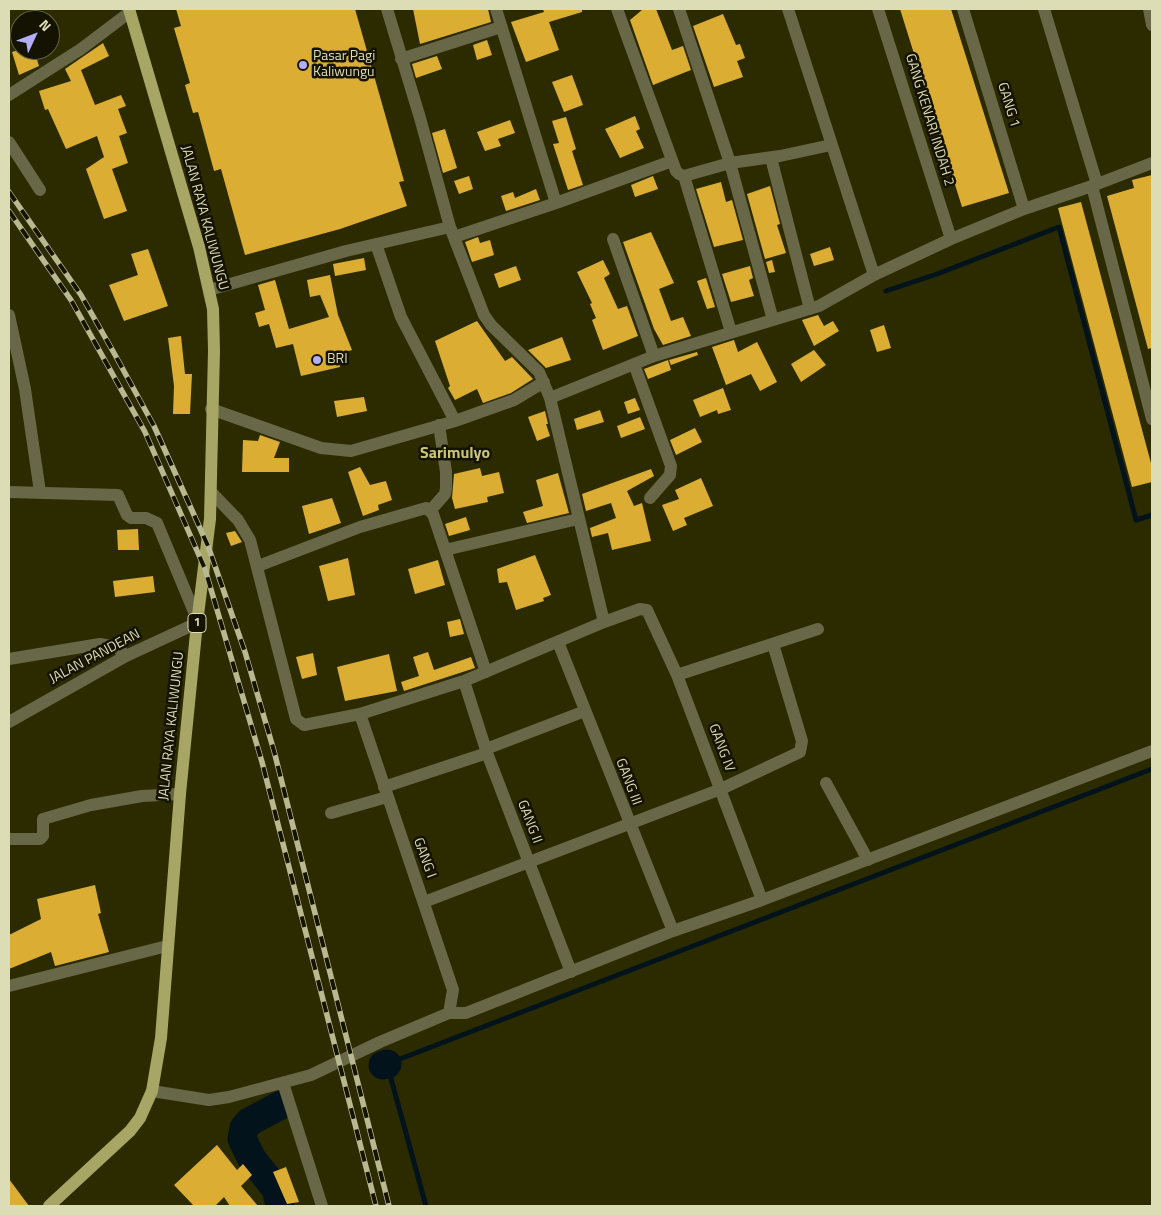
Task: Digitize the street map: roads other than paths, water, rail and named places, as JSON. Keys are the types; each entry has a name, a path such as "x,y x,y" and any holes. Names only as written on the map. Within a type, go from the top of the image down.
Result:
{"main road":[{"name":"JALAN RAYA KALIWUNGU","path":"49,1206 130,1131 140,1118 152,1092 160,1038 180,794 197,621 206,569 211,492 213,308 199,247 129,10"}],"street":[{"path":"211,492 244,527 258,566 299,723 308,726 360,714 464,681 604,622 547,389 539,372 487,320 452,232 387,9"},
{"path":"496,9 556,203"},
{"path":"617,9 676,171 684,176 731,332"},
{"path":"679,9 730,164 773,320"},
{"path":"788,9 874,276"},
{"name":"GANG KENARI INDAH 2","path":"878,9 951,239"},
{"name":"GANG 1","path":"964,9 1024,209"},
{"path":"1044,9 1095,185 1152,419"},
{"path":"1149,9 1152,25"},
{"path":"9,96 81,49 129,10"},
{"path":"402,59 502,27"},
{"path":"9,142 40,190"},
{"path":"684,176 730,164 771,158 831,145"},
{"path":"771,158 810,309"},
{"path":"209,290 376,244 452,232 556,203 672,161"},
{"path":"211,409 321,448 340,451 351,450 455,421 547,389 810,309 951,239 1024,209 1152,163"},
{"path":"613,239 654,356"},
{"path":"376,244 401,317 455,421"},
{"path":"9,315 25,389 40,492"},
{"path":"634,364 671,466 670,475 650,498"},
{"path":"430,511 445,494 446,488 446,472 439,425"},
{"path":"9,492 114,493 120,498 127,515 131,518 146,518 157,523 197,621"},
{"path":"258,566 360,527 426,508 433,514 486,672"},
{"path":"445,550 578,519"},
{"name":"GANG IV","path":"604,622 640,608 647,610 677,675 762,900"},
{"name":"JALAN PANDEAN","path":"9,722 126,656 197,621"},
{"path":"677,675 818,629"},
{"name":"GANG III","path":"558,642 629,825 674,932"},
{"path":"9,659 100,644 117,647 126,656"},
{"path":"424,902 721,789 797,754 802,750 802,742 772,644"},
{"name":"GANG II","path":"464,681 486,751 571,972"},
{"path":"331,813 585,711"},
{"name":"GANG I","path":"360,714 453,990 450,1013"},
{"path":"152,1092 210,1100 311,1075 380,1042 450,1013 466,1013 1152,751"},
{"path":"826,783 868,860"},
{"path":"9,839 40,839 43,836 43,819 91,805 142,796 180,794"},
{"path":"9,986 167,946"},
{"path":"283,1083 322,1206"}],"waterway":[{"path":"886,291 937,274 1059,227 1136,520 1152,515"},
{"path":"426,1206 387,1064 1152,769"},
{"path":"383,1065 387,1064"},
{"path":"280,1206 276,1189 252,1159 242,1139 244,1128 249,1122 281,1105"}],"railway":[{"path":"9,192 81,295 114,353 154,426 208,546 245,652 274,751 389,1206"},
{"path":"9,211 71,300 145,432 205,569 262,762 376,1206"}],"place":[{"name":"Pasar Pagi Kaliwungu","path":"303,65"},
{"name":"BRI","path":"317,360"}],"district":[{"name":"Sarimulyo","path":"455,454"}]}
